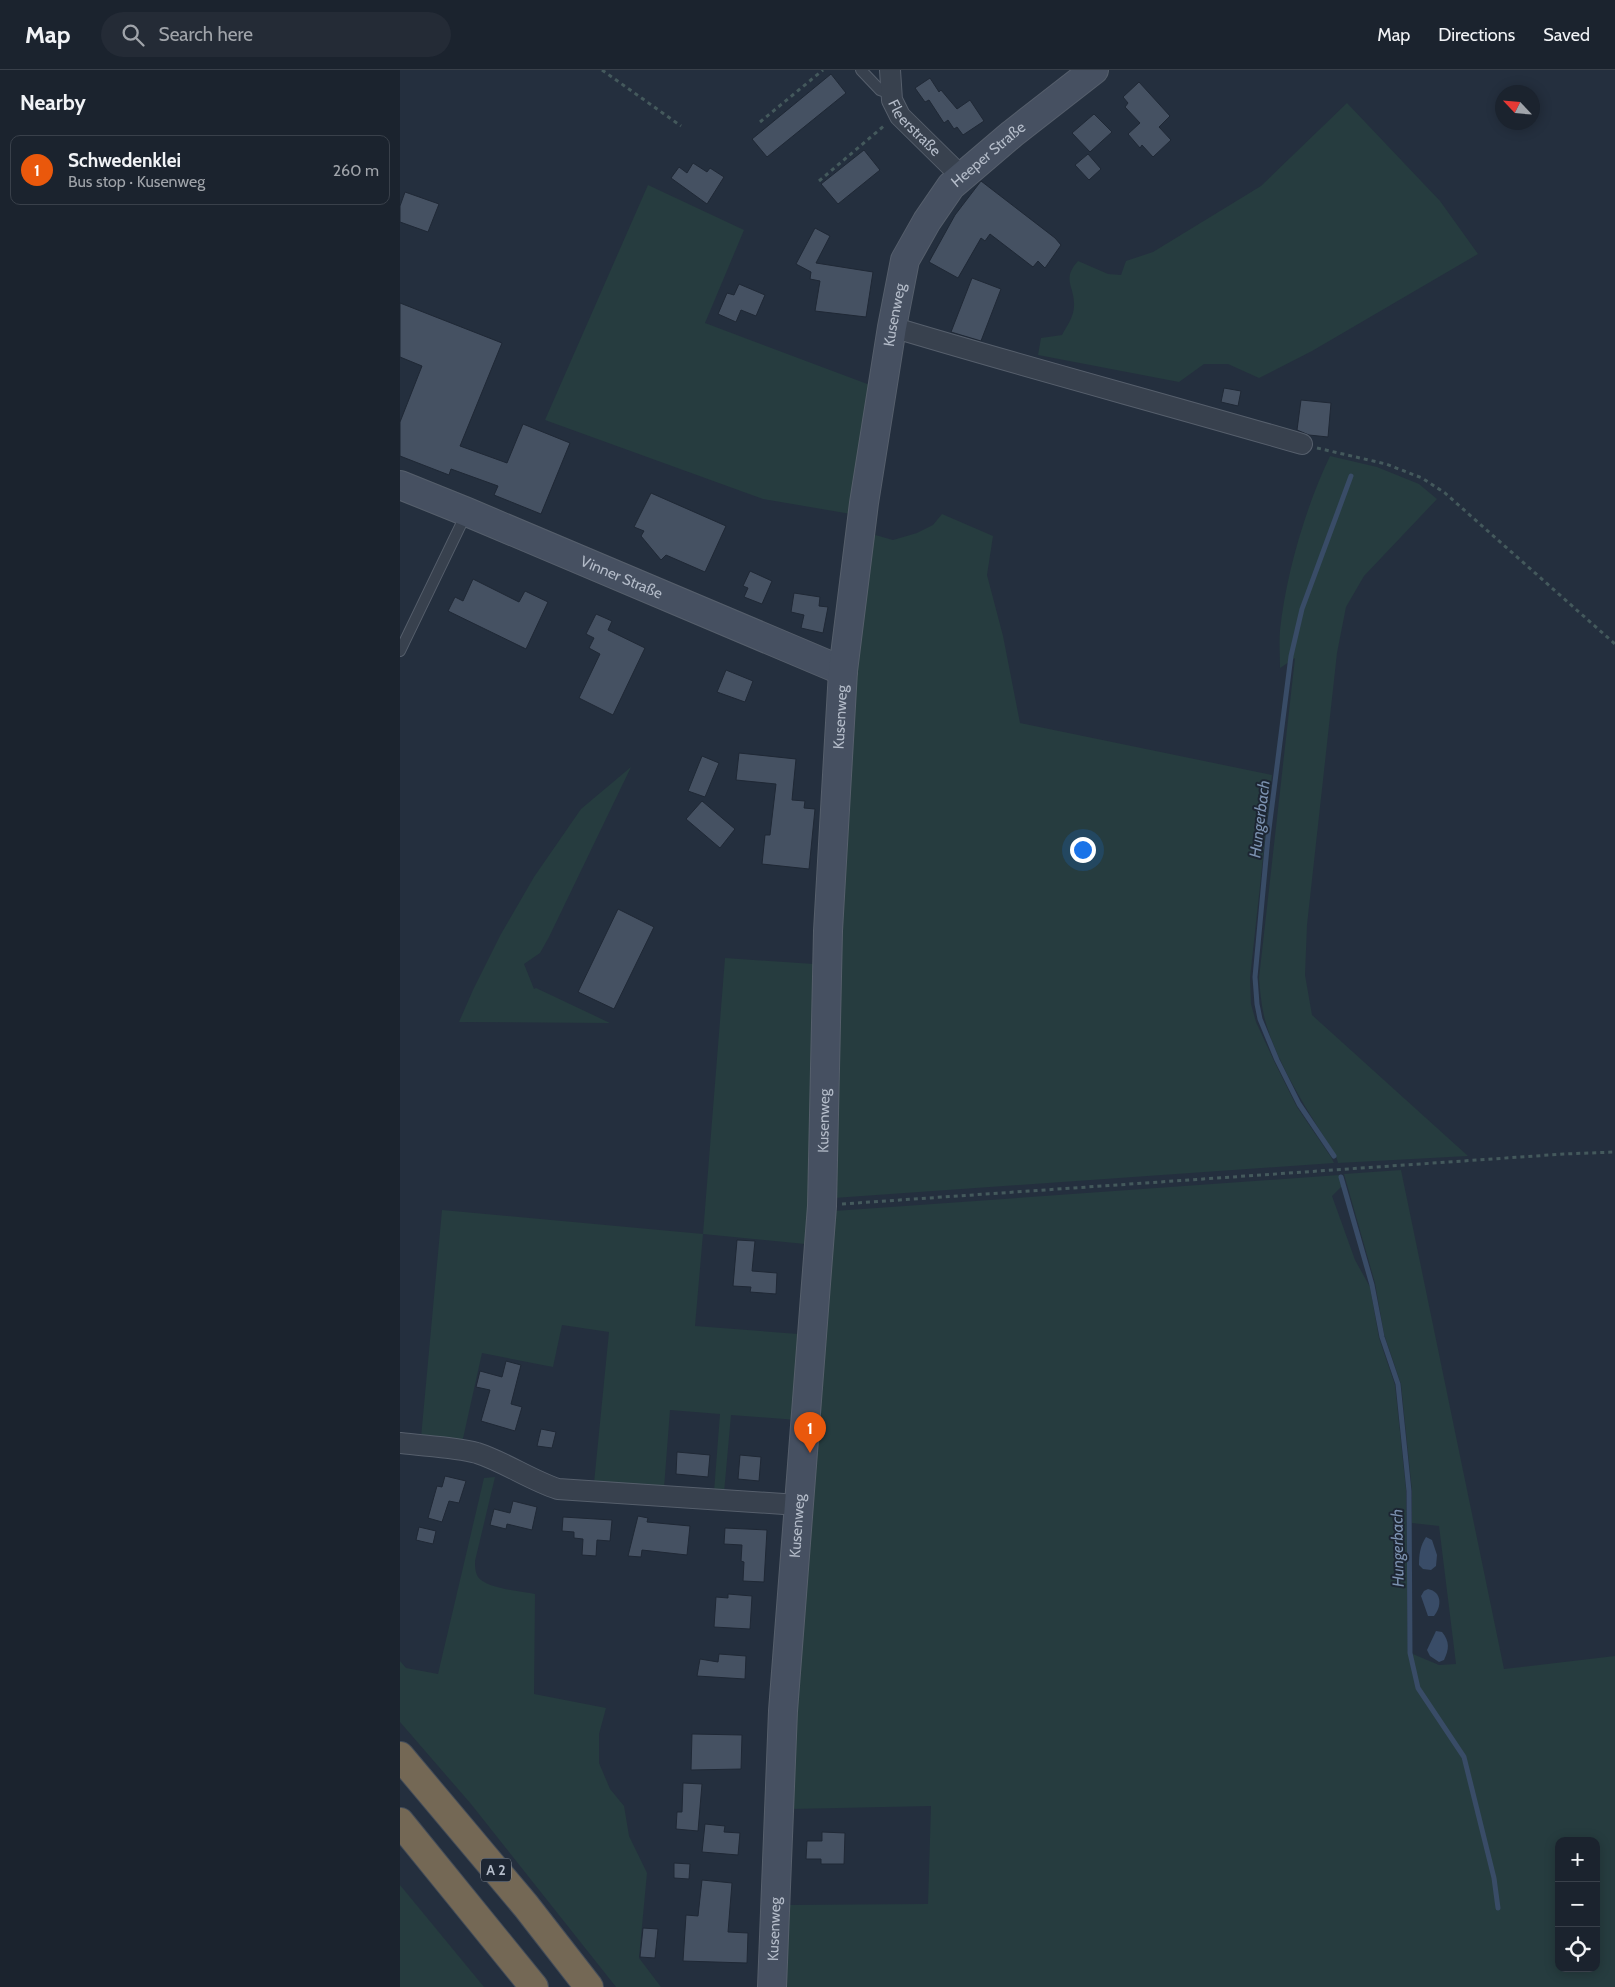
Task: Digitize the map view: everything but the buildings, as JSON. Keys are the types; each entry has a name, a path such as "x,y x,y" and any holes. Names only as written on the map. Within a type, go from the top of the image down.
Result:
{"highway":[{"name":"A 2","path":"400,1756 520,1899 589,1987"},
{"path":"400,1822 534,1987"}],"street":[{"name":"Fleerstraße","path":"890,70 891,94 900,116 961,176"},
{"name":"Heeper Straße","path":"905,260 939,201 961,176 1094,70"},
{"name":"Kusenweg","path":"772,1987 782,1719 822,1206 828,931 843,671 864,503 892,327 905,260"},
{"path":"892,327 1018,365 1302,444"},
{"name":"Vinner Straße","path":"400,485 843,671"},
{"path":"400,1443 475,1453 494,1459 542,1484 558,1489 798,1505"}],"lane":[{"path":"862,70 880,90 891,94"},
{"path":"400,651 467,512"}],"path":[{"path":"602,70 682,126"},
{"path":"760,122 823,70"},
{"path":"819,182 894,118 900,116"},
{"path":"1302,444 1386,464 1430,483 1445,493 1615,644"},
{"path":"822,1206 1615,1152"}],"green space":[{"path":"1347,103 1440,201 1478,254 1312,351 1259,378 1228,364 1204,364 1179,382 1038,355 1041,338 1062,335 1072,317 1074,299 1070,283 1070,273 1078,261 1108,274 1121,275 1126,261 1153,252 1261,186"},
{"path":"648,185 744,230 705,323 870,385 851,514 763,499 545,420"},
{"path":"900,339 904,340 872,534 893,540 917,533 933,525 942,514 993,536 987,575 1003,636 1020,723 1272,775 1250,978 1251,1004 1256,1022 1297,1107 1334,1163 834,1198 828,1192 841,853 856,612 871,498 895,346"},
{"path":"1330,456 1377,467 1419,484 1437,499 1364,576 1346,607 1337,653 1307,925 1305,975 1312,1015 1468,1156 1338,1163 1336,1156 1285,1070 1269,1034 1263,1011 1259,978 1295,658 1280,668 1280,630 1287,586 1298,541 1313,496"},
{"path":"631,767 549,937 540,953 524,964 534,989 536,988 610,1023 459,1022 501,934 534,877 581,809"},
{"path":"725,958 814,964 808,1262 803,1261 805,1244 703,1234"},
{"path":"1401,1170 1504,1669 1615,1656 1615,1987 779,1987 788,1905 928,1904 931,1806 792,1809 785,1832 834,1211 1339,1175 1342,1186 1332,1196 1355,1260 1370,1287 1379,1338 1395,1385 1406,1489 1408,1652 1439,1665 1456,1664 1439,1526 1412,1523 1412,1491 1401,1384 1384,1334 1375,1283 1344,1174"},
{"path":"442,1210 703,1234 695,1326 798,1334 803,1273 806,1275 797,1420 731,1415 724,1493 714,1492 720,1414 670,1410 664,1488 594,1483 609,1332 562,1325 553,1367 482,1353 462,1443 421,1438"},
{"path":"495,1477 475,1561 476,1573 482,1581 489,1584 535,1594 534,1694 606,1708 599,1734 599,1763 610,1789 624,1806 629,1836 647,1873 639,1958 661,1987 616,1987 471,1804 400,1722 400,1661 406,1668 438,1674 484,1478"},
{"path":"400,1885 484,1987 400,1987"}],"water":[{"path":"1426,1537 1432,1540 1437,1555 1436,1566 1431,1570 1423,1569 1419,1565 1420,1551"},
{"path":"1428,1589 1436,1593 1439,1600 1437,1612 1434,1616 1428,1616 1421,1596"},
{"path":"1436,1631 1442,1632 1448,1646 1444,1660 1439,1662 1430,1656 1427,1650"}],"waterway":[{"name":"Hungerbach","path":"1334,1156 1299,1104 1277,1060 1260,1019 1255,977 1268,837 1291,656 1302,609 1351,476"},
{"name":"Hungerbach","path":"1341,1177 1372,1285 1382,1337 1398,1384 1409,1491 1410,1653 1418,1688 1464,1757 1494,1878 1498,1908"}],"place":[{"name":"Schwedenklei","path":"810,1453"}]}
